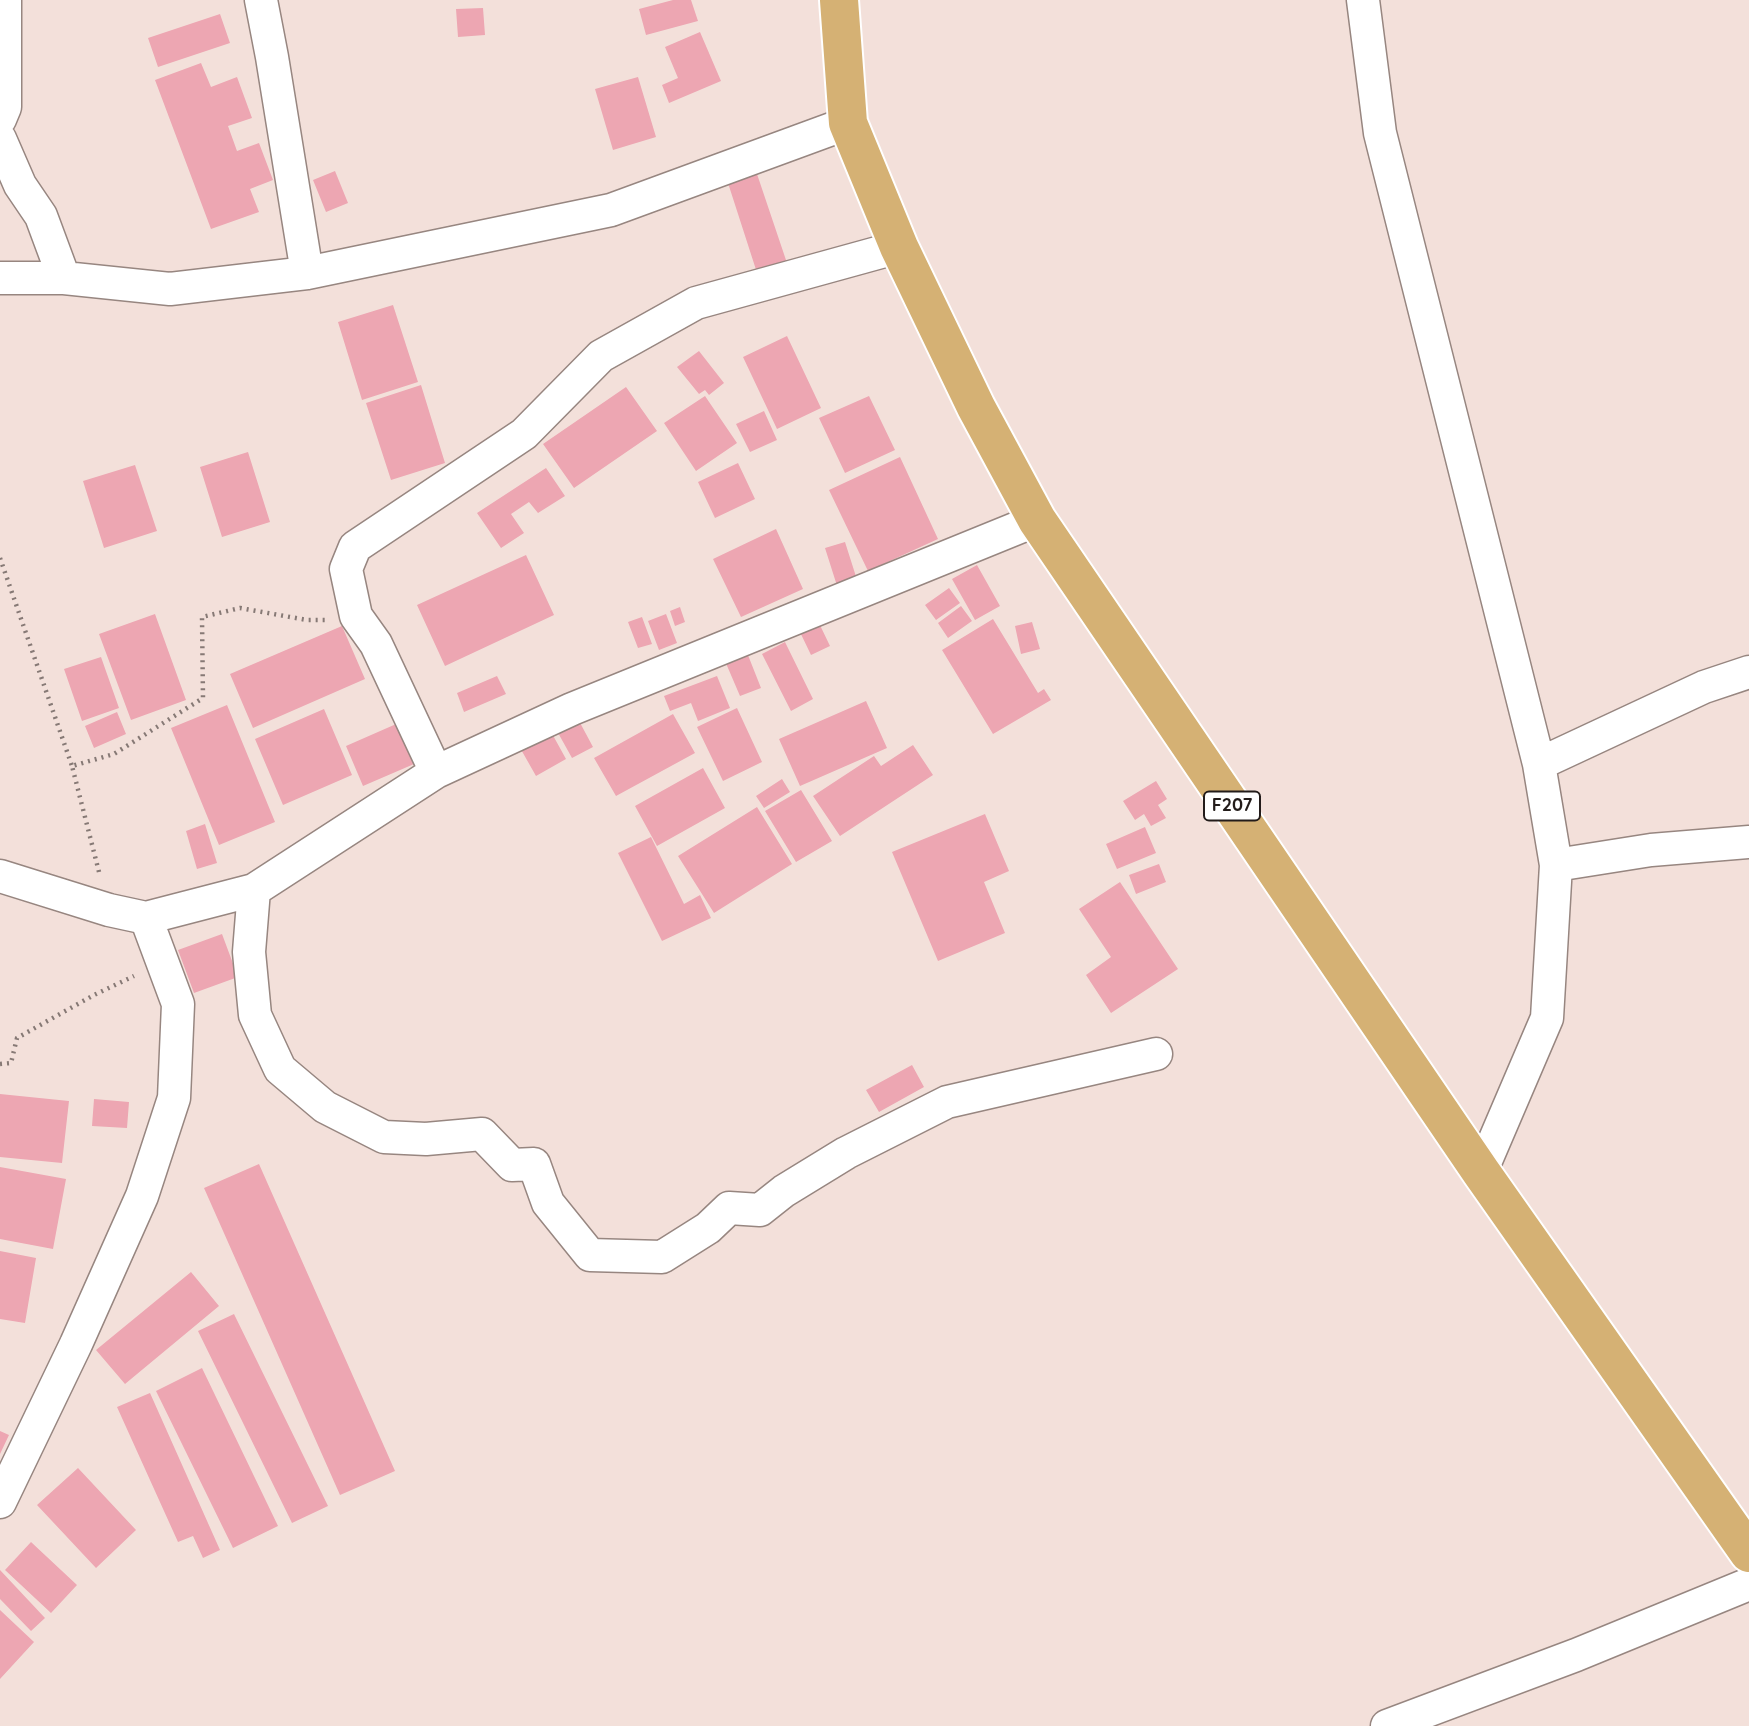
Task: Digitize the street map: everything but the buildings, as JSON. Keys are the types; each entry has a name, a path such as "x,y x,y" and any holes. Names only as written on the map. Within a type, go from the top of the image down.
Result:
{"main road":[{"name":"F207","path":"839,0 848,123 899,247 975,407 1037,520 1481,1172 1749,1553"}],"street":[{"path":"0,119 5,107 5,0"},
{"path":"261,0 306,273"},
{"path":"1363,0 1380,133 1539,764 1556,865 1547,1018 1481,1172"},
{"path":"0,278 64,278 170,289 306,273 611,210 848,123"},
{"path":"0,139 20,185 41,216 64,278"},
{"path":"436,772 376,644 356,616 346,569 355,547 524,434 601,356 696,303 899,247"},
{"path":"0,876 109,910 146,918 254,890 436,772 584,704 1037,520"},
{"path":"1539,764 1704,687 1749,672"},
{"path":"1556,865 1651,850 1749,842"},
{"path":"254,890 249,952 255,1015 280,1069 325,1107 384,1137 426,1139 482,1135 512,1165 534,1164 548,1203 590,1255 662,1257 708,1228 729,1208 760,1210 784,1191 846,1153 947,1102 1156,1054"},
{"path":"0,1502 76,1344 142,1196 174,1098 178,1004 146,918"},
{"path":"1387,1726 1576,1655 1749,1584"}],"path":[{"path":"0,558 72,766 109,910"},
{"path":"72,766 114,754 203,698 202,617 240,608 307,620 339,620 356,616"},
{"path":"0,1064 11,1063 18,1038 94,995 163,962"}]}
